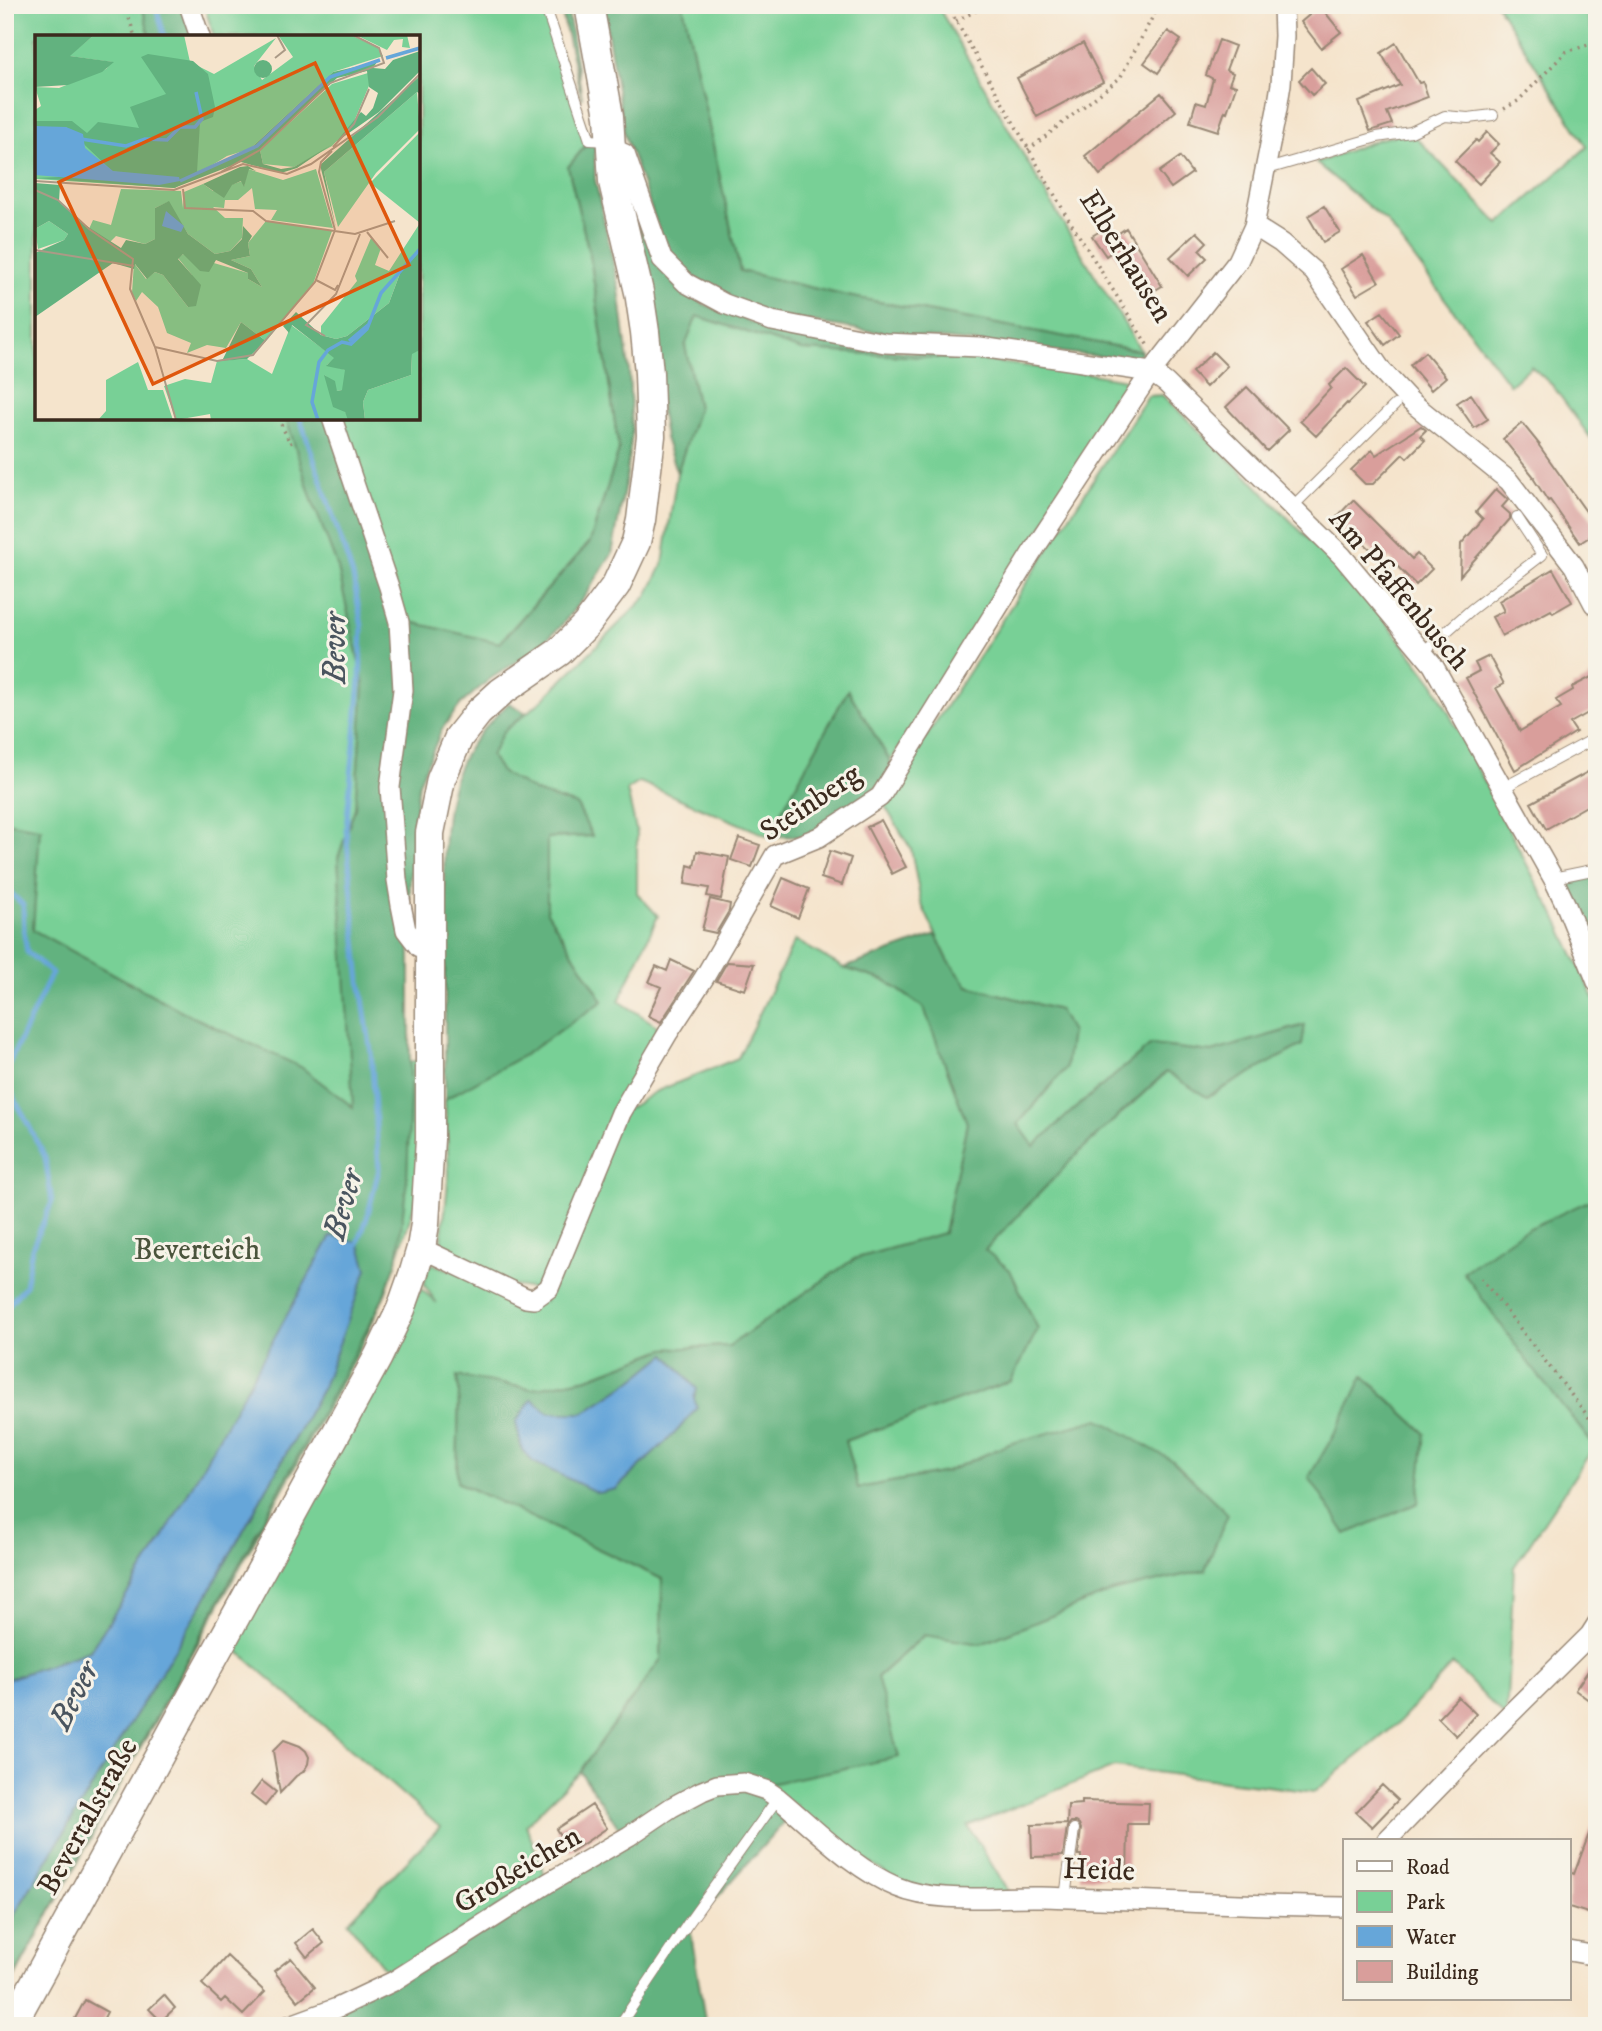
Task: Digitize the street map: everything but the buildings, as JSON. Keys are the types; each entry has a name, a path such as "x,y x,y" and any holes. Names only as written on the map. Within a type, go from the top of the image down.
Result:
{"street":[{"path":"189,5 199,35"},
{"name":"Bevertalstraße","path":"11,2026 384,1345 401,1309 421,1248 429,1161 430,833 441,779 453,749 478,713 501,692 559,652 599,609 615,585 635,542 641,520 651,436 649,373 639,292 613,182 609,116 589,5"},
{"name":"Elberhausen","path":"1151,372 1238,261 1254,226 1281,84 1283,5"},
{"path":"611,144 625,153 662,259 686,283 725,304 772,321 885,343 980,347 1151,372"},
{"path":"1254,226 1281,243 1314,272 1382,371 1410,401 1509,481 1574,566 1595,608"},
{"name":"Am Pfaffenbusch","path":"1151,372 1166,383 1342,556 1433,665 1553,878"},
{"name":"Steinberg","path":"421,1248 526,1298 540,1296 549,1288 621,1113 775,855 819,837 880,797 1031,554 1151,372"},
{"path":"333,420 389,587 398,622 403,690 390,787 397,880 406,930 419,947 431,948"},
{"path":"1553,878 1597,982"},
{"path":"1388,1839 1590,1635 1597,1624"},
{"name":"Großeichen","path":"288,2026 337,2008 394,1981 672,1807 717,1786 744,1783 766,1790 859,1865"},
{"name":"Heide","path":"859,1865 876,1877 916,1894 1343,1907"},
{"path":"1570,1951 1597,1956"}],"lane":[{"path":"545,5 590,140 611,144"},
{"path":"1264,171 1377,136 1411,132 1446,116 1468,118 1493,115"},
{"path":"1292,507 1395,405"},
{"path":"1422,653 1472,608 1542,555 1517,517"},
{"path":"1503,788 1597,736"},
{"path":"1553,878 1597,869"},
{"path":"619,2026 778,1798"},
{"path":"1065,1898 1074,1829"}],"path":[{"path":"125,5 134,35"},
{"name":"Elberhausen","path":"947,5 1066,215 1150,350 1151,372"},
{"path":"956,21 987,5"},
{"path":"1028,150 1120,78 1159,5"},
{"path":"1493,115 1518,101 1566,52 1595,43"},
{"path":"279,420 292,442"},
{"path":"1481,1278 1597,1428"}],"green space":[{"path":"5,5 142,5 150,35 35,35 35,420 287,420 312,500 338,568 364,685 355,808 338,858 352,1069 417,1061 419,1191 386,1292 363,1343 5,1995 5,841 40,829 5,822","holes":["50,960 191,1016 268,1052"]},
{"path":"142,5 189,5 199,35 150,35"},
{"path":"204,5 545,5 589,141 568,167 590,256 619,450 590,542 499,643 402,620 342,420 420,420 420,35 213,35"},
{"path":"560,5 567,5 582,99"},
{"path":"603,5 683,5 740,271 847,296 1141,351 1140,361 862,330 774,316 713,294 668,255 624,133"},
{"path":"683,5 937,5 1060,218 1141,351 847,296 740,271"},
{"path":"1497,5 1584,5 1597,45 1597,447 1553,386 1531,366 1510,385 1386,221 1316,163 1379,139 1411,132 1499,224 1587,147"},
{"name":"Beverteich","path":"586,145 595,145 595,179 619,289 629,370 632,433 626,479 612,554 585,596 560,627 533,651 490,679 461,704 442,729 419,783 410,884 410,1100 407,1180 397,1262 382,1300 359,1344 5,1994 5,1930 203,1603 323,1387 160,1543 90,1651 5,1680 5,822 40,828 33,930 191,1016 301,1067 353,1107 338,858 355,808 364,685 338,568 312,500 287,420 333,420 402,620 500,643 590,542 619,450 590,256 568,167"},
{"path":"625,186 676,286 704,304 761,326 844,345 909,352 971,354 977,360 802,350 697,316 685,346 698,408 677,473 665,438"},
{"path":"697,315 802,350 977,360 1131,381 1128,395 890,761 848,690 768,836 640,782 627,790 637,834 637,893 658,916 619,1001 668,1033 623,1112 655,1092 738,1058 795,940 844,968 886,981 924,1008 967,1123 944,1233 854,1259 729,1346 664,1349 588,1378 532,1389 457,1377 457,1482 662,1579 661,1659 580,1771 526,1825 548,1883 394,1981 348,1922 440,1827 231,1645 421,1289 437,1303 424,1285 430,1263 545,1302 548,1271 534,1289 509,1285 447,1253 440,1246 449,1173 445,1099 524,1055 603,1001 547,912 547,838 592,836 577,805 538,793 501,773 491,756 503,732 539,703 647,596 663,564 677,473 698,408 685,346"},
{"path":"1162,395 1254,483 1378,611 1434,684 1554,913 1597,1004 1597,1197 1463,1272 1594,1447 1514,1567 1506,1718 1453,1664 1397,1724 1314,1792 1114,1767 968,1826 1011,1896 916,1893 754,1787 925,1635 981,1644 1111,1592 1205,1570 1009,1444 946,1472 858,1488 845,1441 1011,1381 1010,1270 984,1251 1079,1152 1167,1072 1207,1097 1302,1044 1304,1025 1212,1052 1151,1045 1072,1111 1034,1147 1018,1124 1066,1068 1059,1010 968,986 948,960 921,903 911,849 883,803 1148,396","holes":["1364,1376 1425,1433 1339,1426"]},
{"path":"848,690 896,771 819,837 768,836"},
{"path":"509,703 526,713 503,732 491,756 501,772 538,793 577,805 592,836 547,838 547,912 603,1001 524,1055 445,1099 445,828 451,792 465,754 485,727"},
{"path":"1597,875 1597,960 1571,897 1570,883"},
{"path":"936,935 948,960 968,986 1059,1010 1071,1032 1066,1068 1018,1124 1034,1146 1151,1045 1212,1052 1305,1025 1302,1045 1207,1097 1166,1072 1079,1152 985,1250 1010,1270 1038,1329 1011,1381 845,1441 858,1488 946,1472 1009,1444 1099,1419 1173,1461 1228,1514 1205,1570 1111,1592 981,1644 924,1635 877,1677 899,1757 755,1787 794,1811 690,1928 706,2026 288,2026 337,2008 621,1831 580,1771 661,1659 662,1579 457,1482 457,1376 532,1389 588,1378 664,1349 729,1346 854,1259 944,1233 967,1123 924,1008 886,981 844,968","holes":["666,1354 697,1408 676,1432 616,1489 522,1450 516,1422 532,1399 549,1413 583,1413 636,1378"]},
{"path":"1597,1197 1597,1449 1530,1365 1463,1272 1521,1232"},
{"path":"1363,1376 1425,1433 1418,1503 1346,1534 1309,1477 1339,1426"}],"water":[{"name":"Beverteich","path":"331,1236 359,1242 367,1269 323,1387 203,1603 5,1930 5,1680 90,1651 160,1543"},
{"path":"666,1354 697,1389 694,1398 697,1408 676,1432 616,1489 598,1493 533,1462 522,1450 516,1422 532,1399 549,1413 583,1413 636,1378"}],"waterway":[{"name":"Bever","path":"155,5 164,35"},
{"name":"Bever","path":"301,420 353,576 362,627 360,681 346,829 359,973 371,1052 379,1169 357,1246"},
{"path":"5,887 23,905 27,952 52,973 5,1072"},
{"path":"5,1080 45,1157 52,1202 32,1248 25,1286 5,1309"}]}
